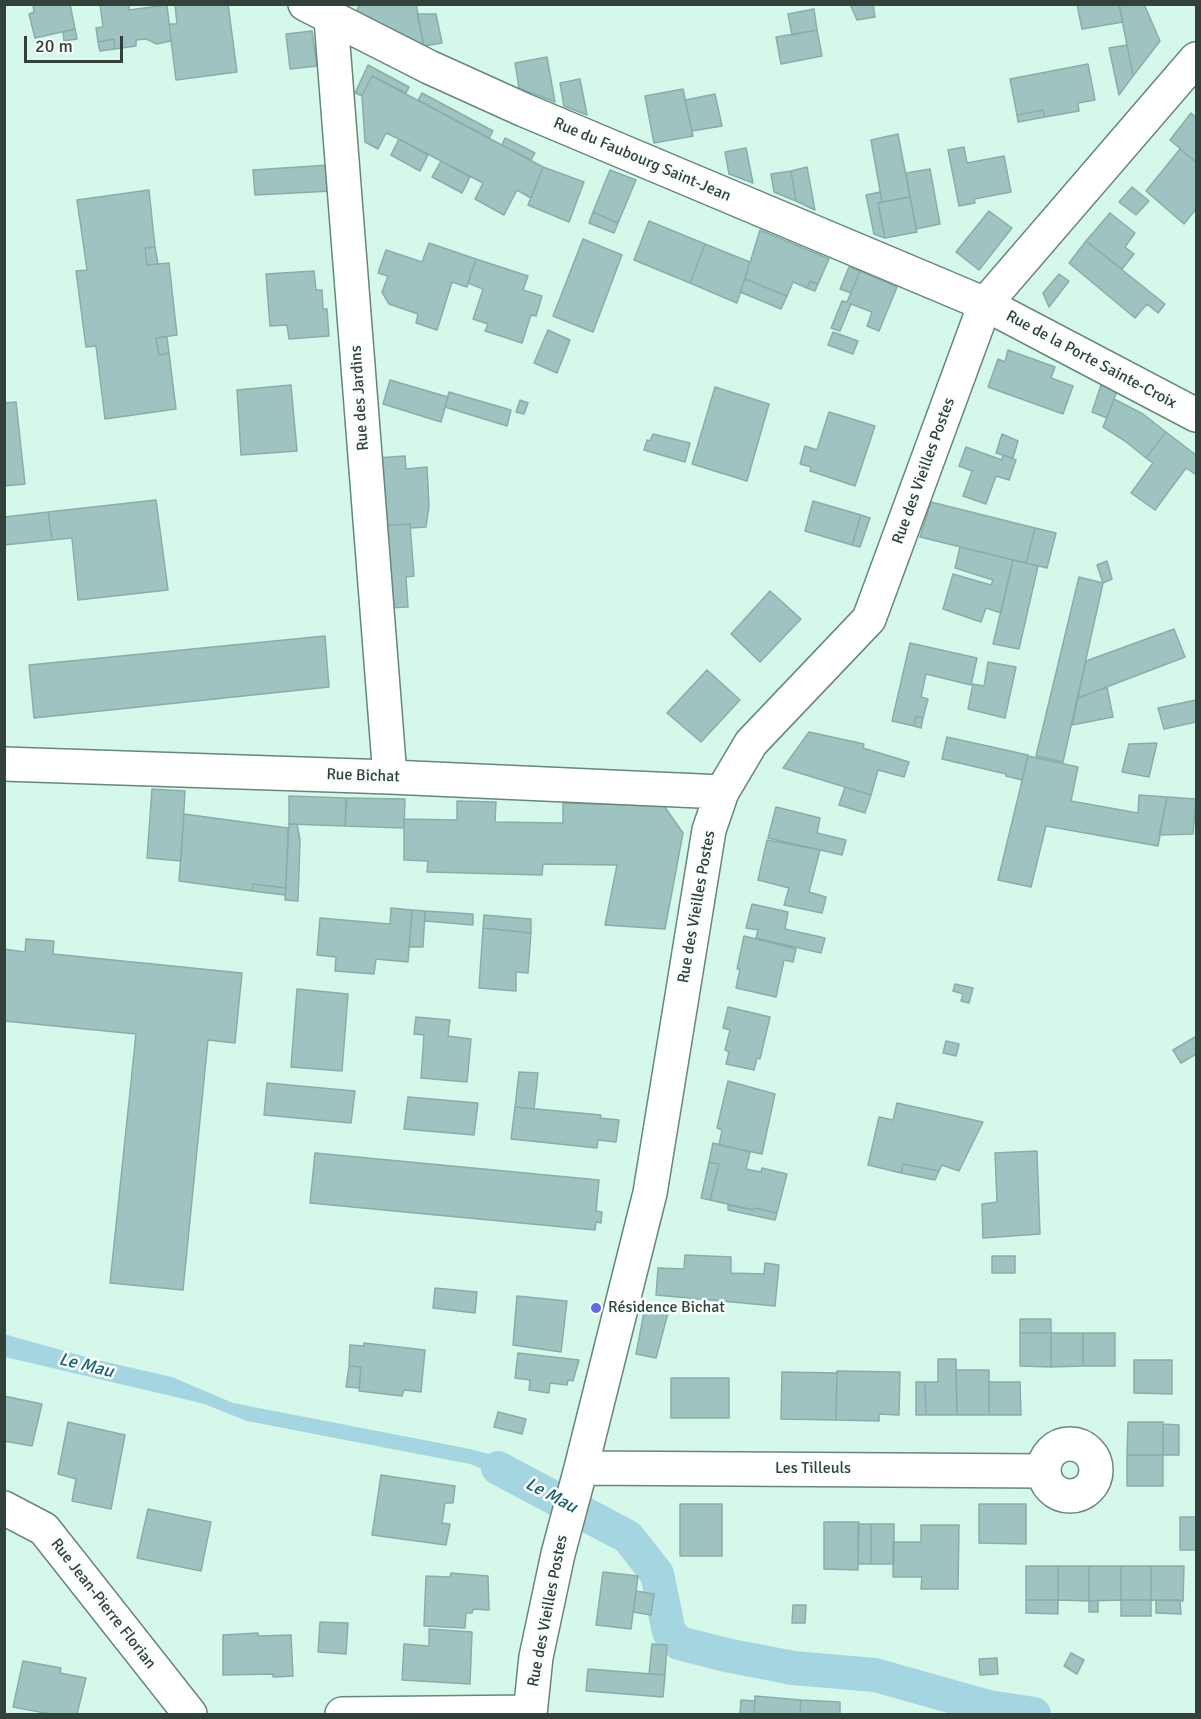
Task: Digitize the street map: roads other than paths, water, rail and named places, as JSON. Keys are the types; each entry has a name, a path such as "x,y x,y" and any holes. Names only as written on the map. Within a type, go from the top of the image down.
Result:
{"street":[{"name":"Rue du Faubourg Saint-Jean","path":"318,12 524,110 985,304"},
{"name":"Rue des Jardins","path":"318,12 390,777"},
{"name":"Rue des Vieilles Postes","path":"530,1713 538,1648 573,1495 650,1193 709,831 722,792 751,743 869,619 985,304 1197,59"},
{"name":"Rue de la Porte Sainte-Croix","path":"985,304 1197,415"},
{"name":"Rue Bichat","path":"4,764 390,777 722,792"},
{"name":"Les Tilleuls","path":"573,1495 1044,1471"},
{"name":"Rue Jean-Pierre Florian","path":"4,1508 44,1529 190,1714"},
{"path":"342,1714 530,1713"}],"water":[{"path":"4,1334 93,1359 172,1377 233,1403 470,1449 516,1461 544,1479 538,1500 501,1477 470,1464 247,1421 204,1404 5,1357"}],"waterway":[{"name":"Le Mau","path":"498,1468 628,1537 657,1574 669,1632 679,1643 793,1668 875,1675 989,1707 1034,1714"}],"place":[{"name":"Résidence Bichat","path":"596,1308"}]}
